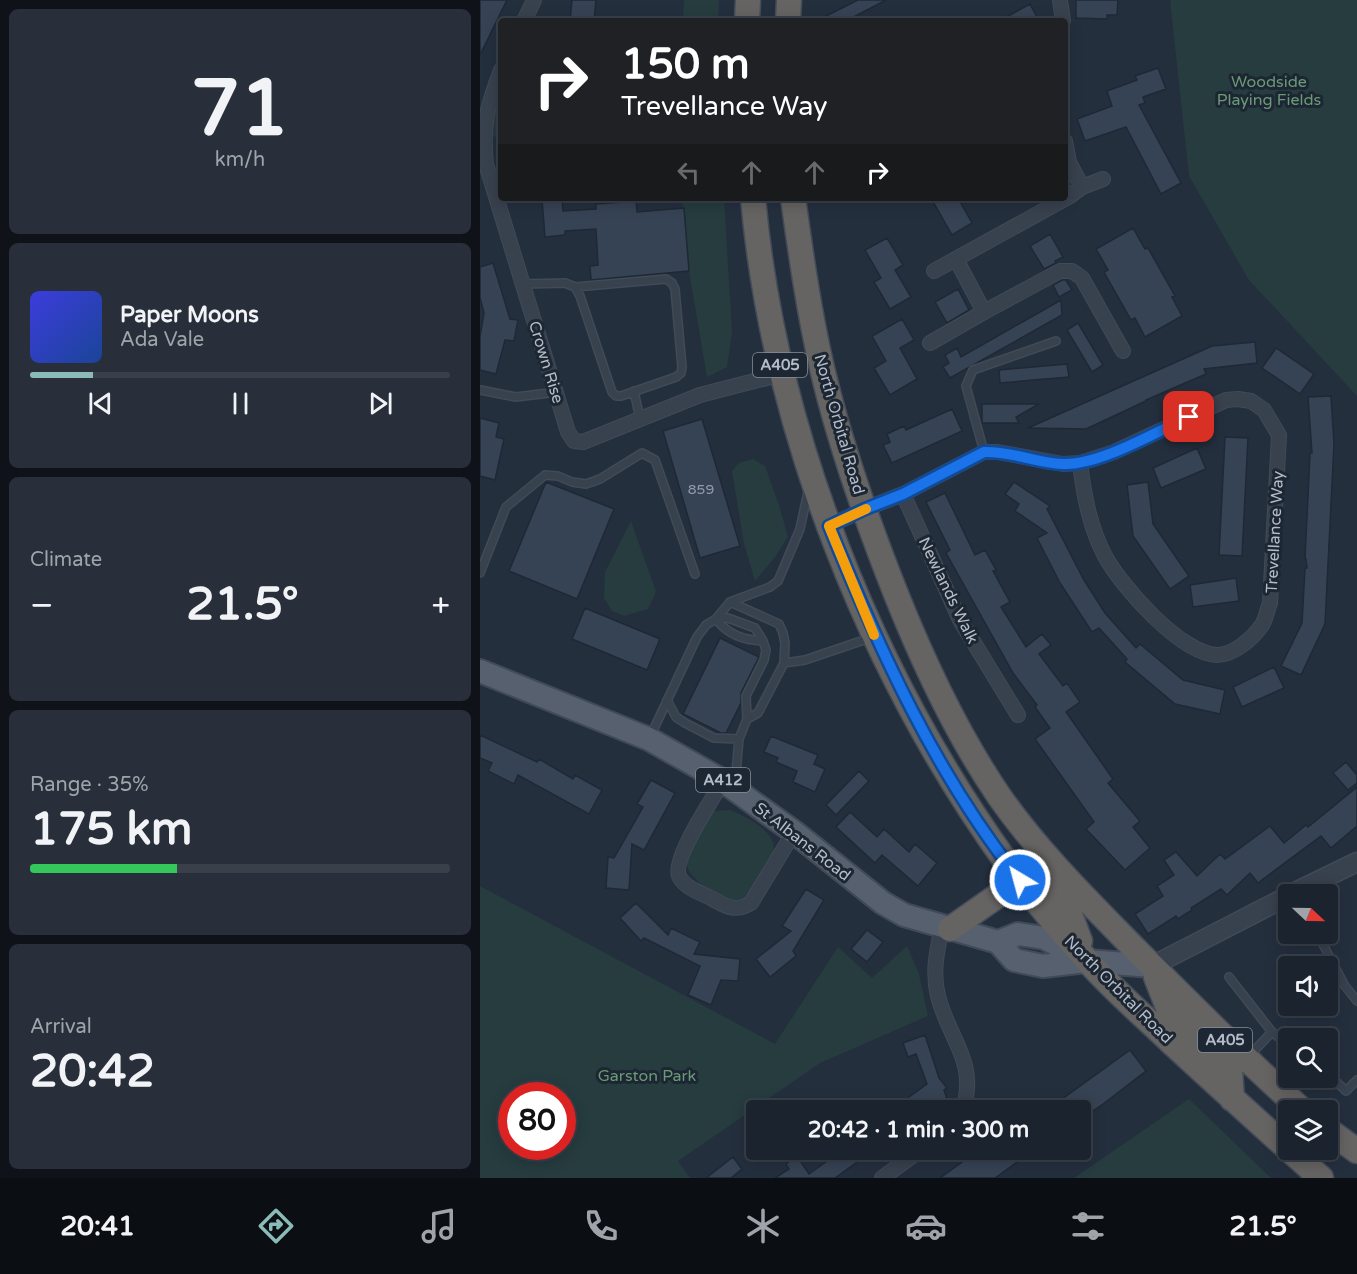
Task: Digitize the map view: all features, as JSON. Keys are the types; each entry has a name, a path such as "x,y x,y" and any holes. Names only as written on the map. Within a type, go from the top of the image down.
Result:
{"highway":[{"path":"747,18 748,0"},
{"path":"788,18 789,0"},
{"name":"North Orbital Road","path":"753,201 766,299 782,374 812,477 829,526 875,637 915,716 945,768 978,822 1009,866 1087,961 1232,1099 1321,1178"},
{"name":"North Orbital Road","path":"793,201 804,280 823,370 865,509 913,636 951,717 999,796 1049,860 1245,1059 1291,1100"},
{"path":"1049,860 1054,891 1068,909 1087,961"},
{"path":"946,928 1000,894 1005,886 1009,866"},
{"path":"1152,966 1169,1010 1230,1069 1232,1099"},
{"path":"1338,1137 1357,1151"}],"main road":[{"name":"St Albans Road","path":"480,670 649,739 731,786 794,832 883,903 904,915 998,942 1014,960 1033,964 1043,966 1087,961 1152,966"}],"street":[{"path":"525,18 534,0"},
{"path":"1060,0 1063,18"},
{"name":"Crown Rise","path":"498,79 485,119 486,164 568,432 574,441 583,442 700,395 782,374"},
{"path":"1068,157 1082,186"},
{"path":"486,164 498,163"},
{"path":"1068,197 1082,186 1103,179"},
{"path":"934,271 1061,201"},
{"path":"956,259 984,312"},
{"path":"930,343 1060,271 1072,271 1082,278 1123,351"},
{"name":"Trevellance Way","path":"984,452 998,452 1063,464 1080,464 1114,452 1226,399 1251,401 1264,410 1279,435 1270,603 1263,623 1250,640 1231,651 1217,655 1200,650 1181,639 1149,613 1124,585 1105,556 1089,518 1080,464"},
{"path":"829,526 903,494 984,452"},
{"name":"Newlands Walk","path":"903,494 960,620 1018,715"},
{"path":"731,786 687,844 678,864 679,875 686,885 730,908 740,909 751,903 794,832"},
{"path":"1312,884 1357,862"},
{"path":"1152,966 1278,901"},
{"path":"946,928 934,966 935,979 938,997 967,1073 968,1091 966,1100"},
{"path":"882,1178 907,1160"}],"lane":[{"path":"524,284 565,283 575,287 666,279 672,283 675,290 681,373 676,377 616,396 612,392 575,287"},
{"path":"984,452 966,386 973,370 1056,341"},
{"path":"480,390 516,397 557,392"},
{"path":"634,391 640,419"},
{"path":"480,573 506,507 545,474 586,484 600,479 642,453 655,460 695,574"},
{"path":"649,739 697,637 706,625 716,619 730,602 771,587 778,580 800,529 812,477"},
{"path":"730,602 779,624 785,643 784,663 758,713 747,719"},
{"path":"716,619 728,618 755,628 766,650 764,660 746,696 747,719 739,740 736,773 731,786"},
{"path":"716,619 724,630 748,640 763,641"},
{"path":"784,663 805,660 875,637"},
{"path":"668,700 676,717 685,723 714,738 739,740"},
{"path":"1323,944 1345,986 1357,1001"},
{"path":"1229,977 1278,1037"},
{"path":"1245,1059 1272,1032"},
{"path":"1338,1083 1346,1091 1357,1080"}],"green space":[{"path":"684,0 719,0 718,18 683,18"},
{"name":"Woodside Playing Fields","path":"1170,0 1357,0 1357,396 1249,280 1189,176"},
{"path":"498,100 498,135 491,138 492,118"},
{"path":"682,201 724,201 732,332 727,367 707,377 689,271"},
{"path":"753,459 765,466 788,537 755,581 744,544 732,471 739,463"},
{"path":"631,521 656,592 648,609 624,616 612,611 604,598 605,572"},
{"path":"730,810 761,827 771,837 774,849 765,874 749,895 729,900 696,879 687,866 686,859 712,811"},
{"name":"Garston Park","path":"480,886 775,1044 838,947 872,978 907,946 919,974 928,1016 820,1063 766,1100 746,1100 746,1114 678,1161 690,1178 480,1178"},
{"path":"1189,1099 1271,1178 1074,1178"}],"building":[{"path":"480,0 507,0 498,18 480,55"},
{"path":"572,0 596,0 594,18 570,18"},
{"path":"858,0 886,0 852,18 824,17"},
{"path":"1076,0 1118,0 1117,15 1107,15 1107,19 1076,18"},
{"path":"1030,4 1037,18 1004,18"},
{"path":"1158,68 1166,89 1143,97 1145,103 1139,105 1181,183 1161,194 1126,127 1085,141 1077,119 1112,106 1107,91 1137,80 1135,76"},
{"path":"542,201 562,201 563,211 596,209 596,204 636,201 637,212 684,208 689,271 591,280 590,266 598,265 596,229 565,231 565,235 545,237"},
{"path":"933,201 960,201 972,223 952,235"},
{"path":"1133,228 1145,249 1148,248 1175,296 1172,297 1182,316 1145,337 1135,318 1131,320 1104,272 1108,270 1096,249"},
{"path":"1050,234 1063,257 1044,269 1030,246"},
{"path":"887,238 903,265 895,270 911,297 890,309 874,282 881,278 865,250"},
{"path":"493,263 510,319 518,320 514,341 505,340 496,374 480,370 480,337 484,313 480,298 480,267"},
{"path":"1066,280 1072,290 1059,297 1053,285"},
{"path":"958,289 969,310 947,323 935,302"},
{"path":"1061,300 1062,315 950,378 943,367 949,363 945,355 957,348 961,357"},
{"path":"902,319 914,340 900,348 917,379 890,395 874,368 886,361 872,336"},
{"path":"1078,323 1103,365 1092,372 1067,330"},
{"path":"1255,342 1257,363 1204,369 1206,374 1086,429 1028,428 1212,346"},
{"path":"1276,348 1314,374 1300,394 1262,368"},
{"path":"1067,364 1069,377 1000,383 999,370"},
{"path":"1331,396 1334,444 1325,624 1301,675 1281,666 1302,623 1305,568 1307,568 1305,559 1310,453 1312,453 1308,397"},
{"path":"982,404 1039,404 1016,417 1019,423 982,423"},
{"path":"952,409 962,431 892,463 883,445 890,442 887,434 904,426 906,430"},
{"path":"480,418 499,423 496,437 504,439 495,480 480,476"},
{"path":"702,419 740,546 700,558 663,431"},
{"path":"1225,437 1248,438 1242,556 1219,555"},
{"path":"1197,448 1206,469 1161,488 1153,468"},
{"path":"546,482 614,509 577,599 509,571"},
{"path":"1014,482 1050,506 1047,509 1084,580 1105,613 1136,648 1140,644 1183,680 1225,690 1220,714 1175,704 1125,662 1127,659 1099,628 1092,632 1060,583 1037,538 1047,533 1015,511 1019,504 1005,494"},
{"path":"1148,482 1153,524 1189,576 1170,589 1133,536 1127,485"},
{"path":"945,493 975,555 985,550 996,570 993,571 1010,602 1001,607 1026,647 1042,634 1051,645 1039,654 1063,686 1067,683 1080,702 1066,712 1113,779 1108,783 1140,821 1133,827 1150,848 1125,870 1086,829 1094,822 1035,739 1050,728 1035,707 1037,705 1013,673 946,553 950,550 926,502"},
{"path":"1236,578 1239,601 1193,607 1190,585"},
{"path":"585,608 660,639 647,670 572,639"},
{"path":"720,638 759,657 741,693 741,703 726,733 721,733 683,714"},
{"path":"1274,667 1284,688 1242,707 1233,687"},
{"path":"480,735 537,762 539,759 573,779 575,775 602,790 589,814 518,775 514,784 488,771 492,763 480,758"},
{"path":"771,736 818,755 814,764 825,769 815,792 793,782 797,771 776,762 778,758 764,752"},
{"path":"1346,762 1357,775 1357,783 1348,790 1333,773"},
{"path":"859,771 869,781 836,815 826,805"},
{"path":"651,780 675,793 644,850 632,844 629,890 606,888 608,857 614,858 643,807 637,804"},
{"path":"1357,787 1357,826 1331,848 1321,836 1258,883 1250,873 1227,895 1221,889 1178,919 1176,916 1148,934 1135,914 1163,896 1157,886 1174,875 1164,860 1176,852 1197,876 1220,854 1225,859 1270,826 1284,843 1306,825 1308,827"},
{"path":"850,812 877,837 884,829 909,852 915,844 937,863 918,886 882,855 875,863 836,827"},
{"path":"806,889 824,900 793,951 796,956 770,977 756,959 791,931 782,926"},
{"path":"636,903 668,935 671,928 700,942 694,954 740,959 738,981 721,980 711,1005 688,995 700,966 644,938 641,941 620,918"},
{"path":"867,930 883,942 867,962 851,949"},
{"path":"925,1035 939,1078 947,1088 944,1090 947,1100 905,1100 927,1084 916,1054 908,1057 903,1043"},
{"path":"1130,1050 1146,1071 1091,1112 1091,1100 1061,1100"},
{"path":"733,1157 742,1169 731,1178 706,1178"},
{"path":"792,1160 800,1160 809,1174 829,1160 860,1160 835,1178 775,1178 789,1169 786,1164"},
{"path":"965,1160 1020,1160 995,1178 940,1178"}],"slow traffic":[{"path":"866,509 829,526 874,635"}],"route":[{"path":"1020,880 978,822 915,716 875,637 829,526 903,494 984,452 1014,454 1063,464 1080,464 1114,452 1189,417"}]}
